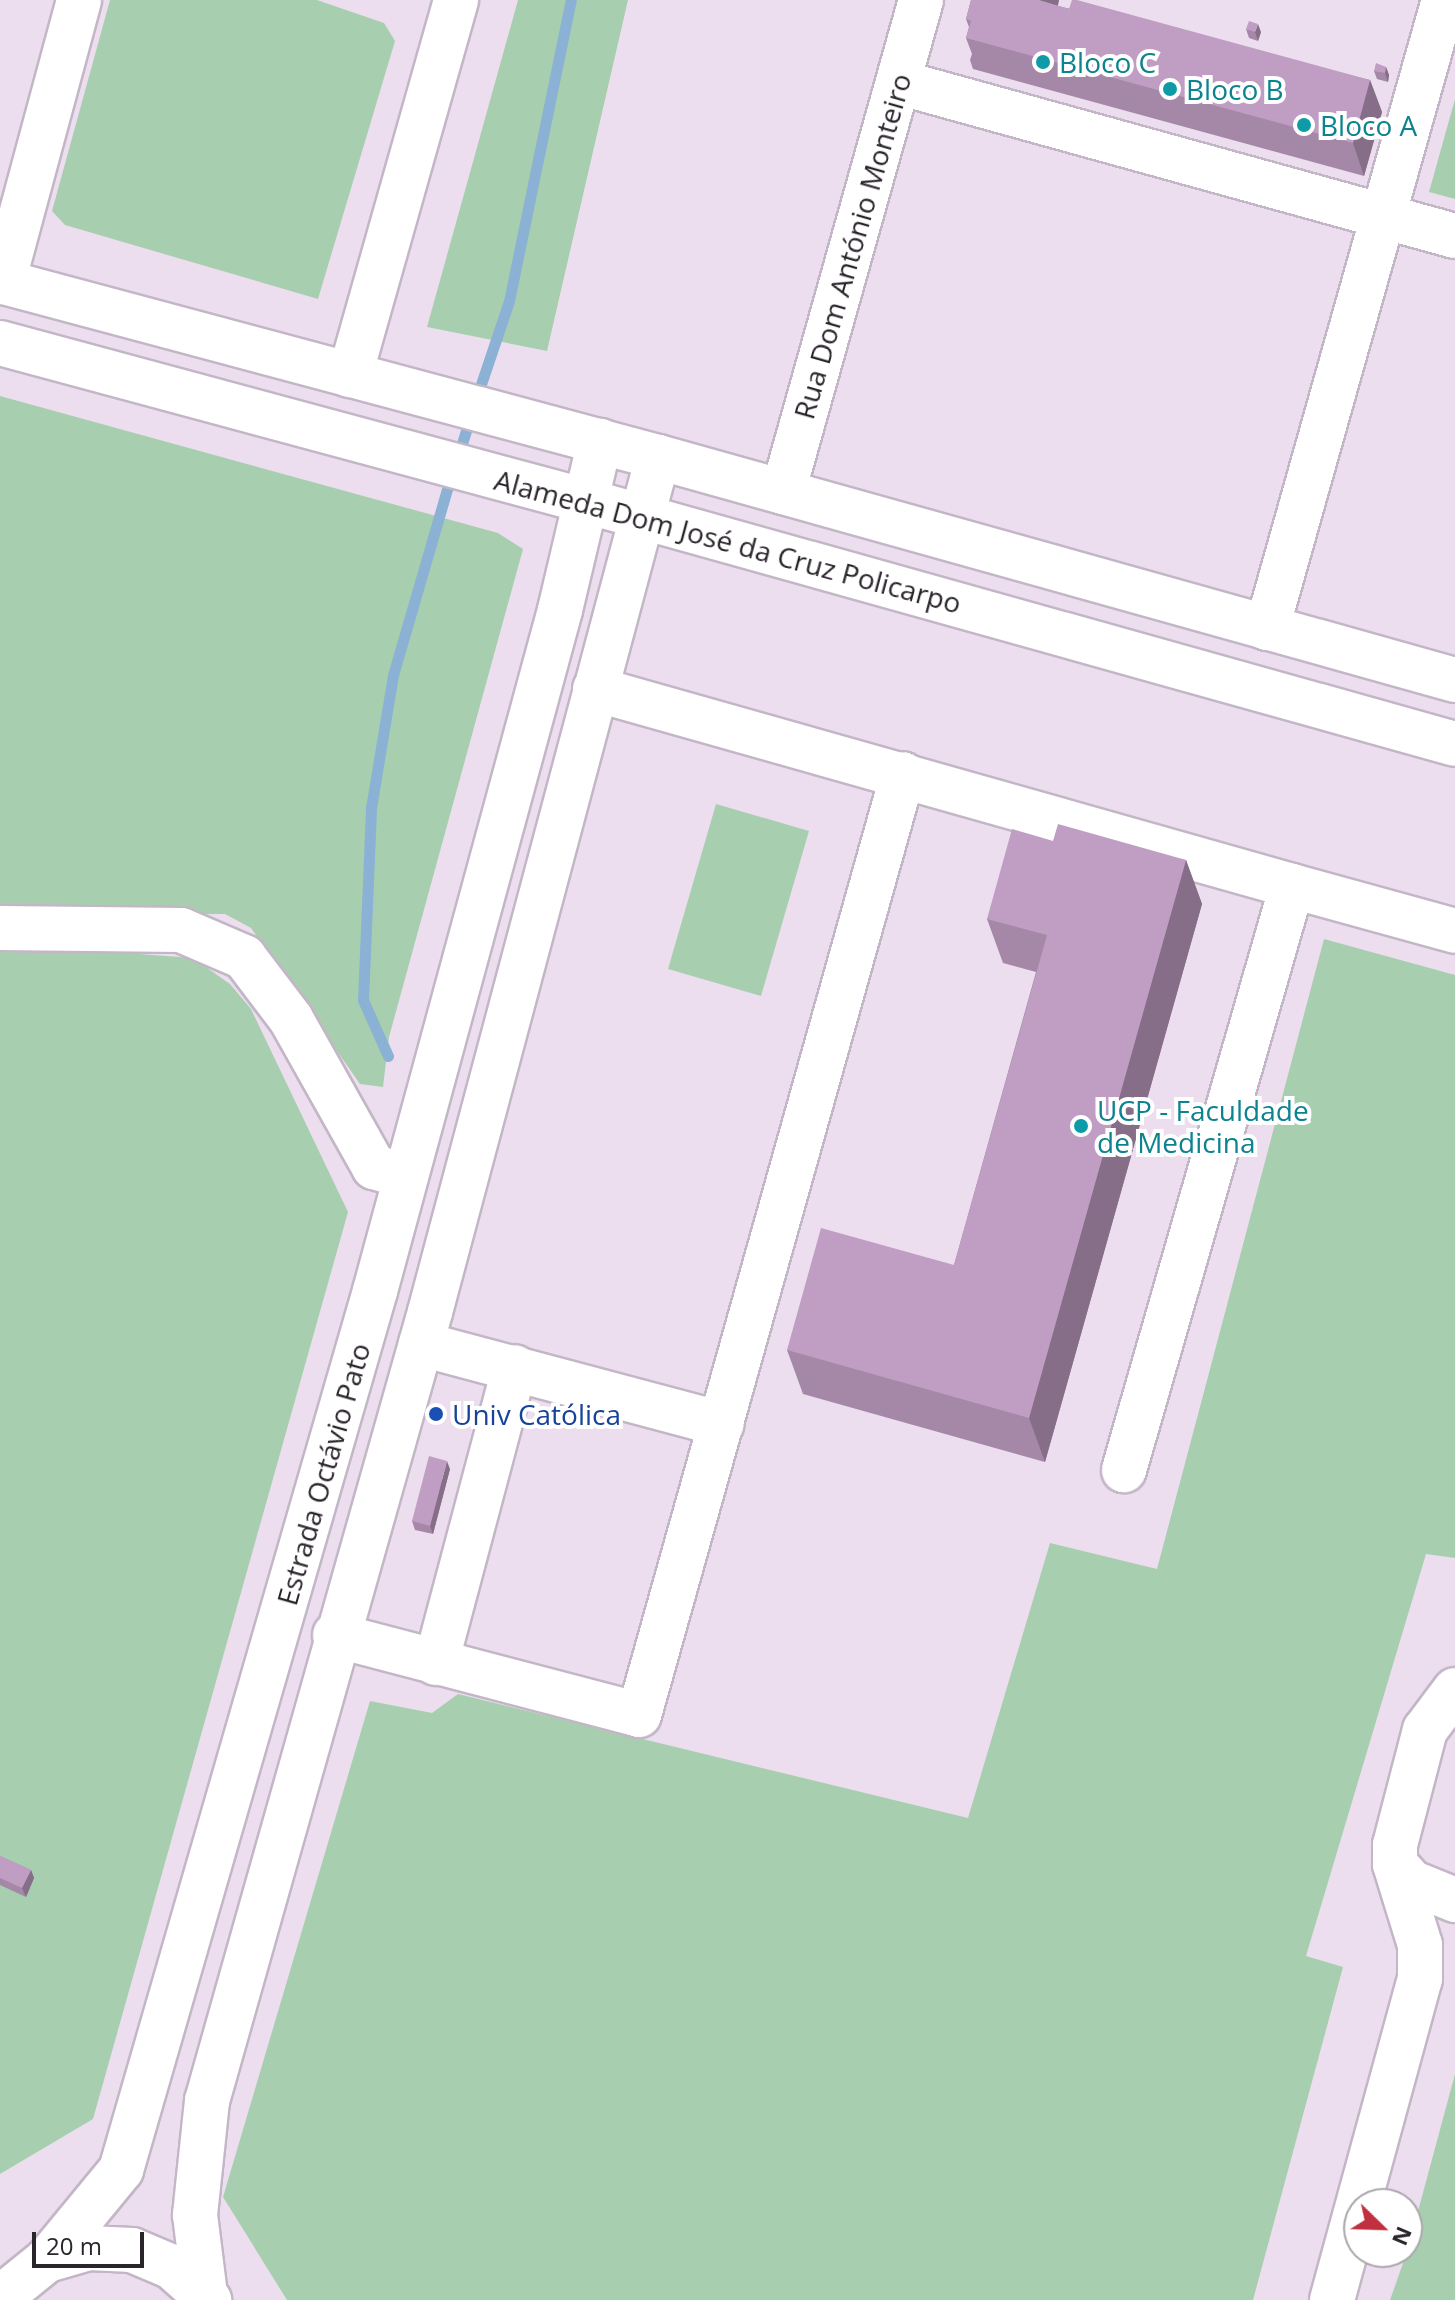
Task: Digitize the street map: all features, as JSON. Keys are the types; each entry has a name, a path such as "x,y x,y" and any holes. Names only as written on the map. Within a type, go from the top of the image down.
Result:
{"street":[{"path":"79,0 1,281 600,441 1455,680"},
{"path":"350,375 456,0"},
{"name":"Rua Dom António Monteiro","path":"783,492 921,0"},
{"path":"1267,628 1444,0"},
{"path":"898,82 1455,236"},
{"name":"Alameda Dom José da Cruz Policarpo","path":"0,343 642,516 1455,744"},
{"name":"Estrada Octávio Pato","path":"0,2298 47,2260 121,2170 406,1176 600,441"},
{"name":"Estrada Octávio Pato","path":"207,2297 195,2215 207,2101 335,1635 421,1344 658,457"},
{"path":"595,689 1455,931"},
{"path":"335,1635 639,1715 903,774"},
{"path":"1124,1470 1292,886"},
{"path":"0,928 181,930 244,957 277,997 374,1167 406,1176"},
{"path":"421,1344 722,1424"},
{"path":"436,1663 515,1367"},
{"path":"1332,2300 1420,1979 1420,1945 1395,1864 1395,1845 1425,1730 1453,1694"},
{"path":"1395,1864 1411,1882 1455,1900"},
{"path":"1420,1979 1455,1935"},
{"name":"Estrada Octávio Pato","path":"47,2260 89,2248 132,2250 172,2267 207,2297"}],"green space":[{"path":"110,0 317,0 384,23 395,41 318,299 65,225 52,211"},
{"path":"518,0 628,0 547,351 427,327"},
{"path":"1455,99 1455,199 1429,192"},
{"path":"0,396 498,533 523,549 389,1037 383,1087 360,1084 251,928 225,914 0,915"},
{"path":"716,804 809,831 761,996 668,969"},
{"path":"1324,939 1455,975 1455,1558 1426,1554 1306,1956 1343,1967 1253,2300 287,2300 223,2197 370,1701 432,1713 458,1694 968,1818 1050,1543 1157,1569"},
{"path":"59,948 193,958 230,984 251,1009 348,1212 93,2119 0,2174 0,951"},
{"path":"1455,2074 1455,2300 1390,2300 1401,2268 1423,2268 1423,2193"}],"building":[{"path":"971,0 1039,0 1069,9 1072,0 1077,0 1370,80 1353,143 966,38 971,21 966,19"},
{"path":"1249,21 1258,24 1255,32 1246,29"},
{"path":"1376,63 1386,67 1385,73 1374,71"},
{"name":"UCP - Faculdade de Medicina","path":"1058,824 1186,860 1029,1418 787,1350 821,1228 954,1265 1047,935 987,919 1012,829 1053,841"},
{"path":"429,1456 447,1461 430,1526 412,1521"},
{"path":"0,1856 31,1870 22,1888 0,1878"}],"waterway":[{"path":"476,399 509,301 571,0"},
{"path":"458,456 471,415"},
{"path":"388,1056 363,1000 371,808 393,675 452,472"}],"place":[{"name":"Bloco C","path":"1043,62"},
{"name":"Bloco B","path":"1170,89"},
{"name":"Bloco A","path":"1304,125"},
{"name":"UCP - Faculdade de Medicina","path":"1081,1126"},
{"name":"Univ Católica","path":"436,1414"}]}
